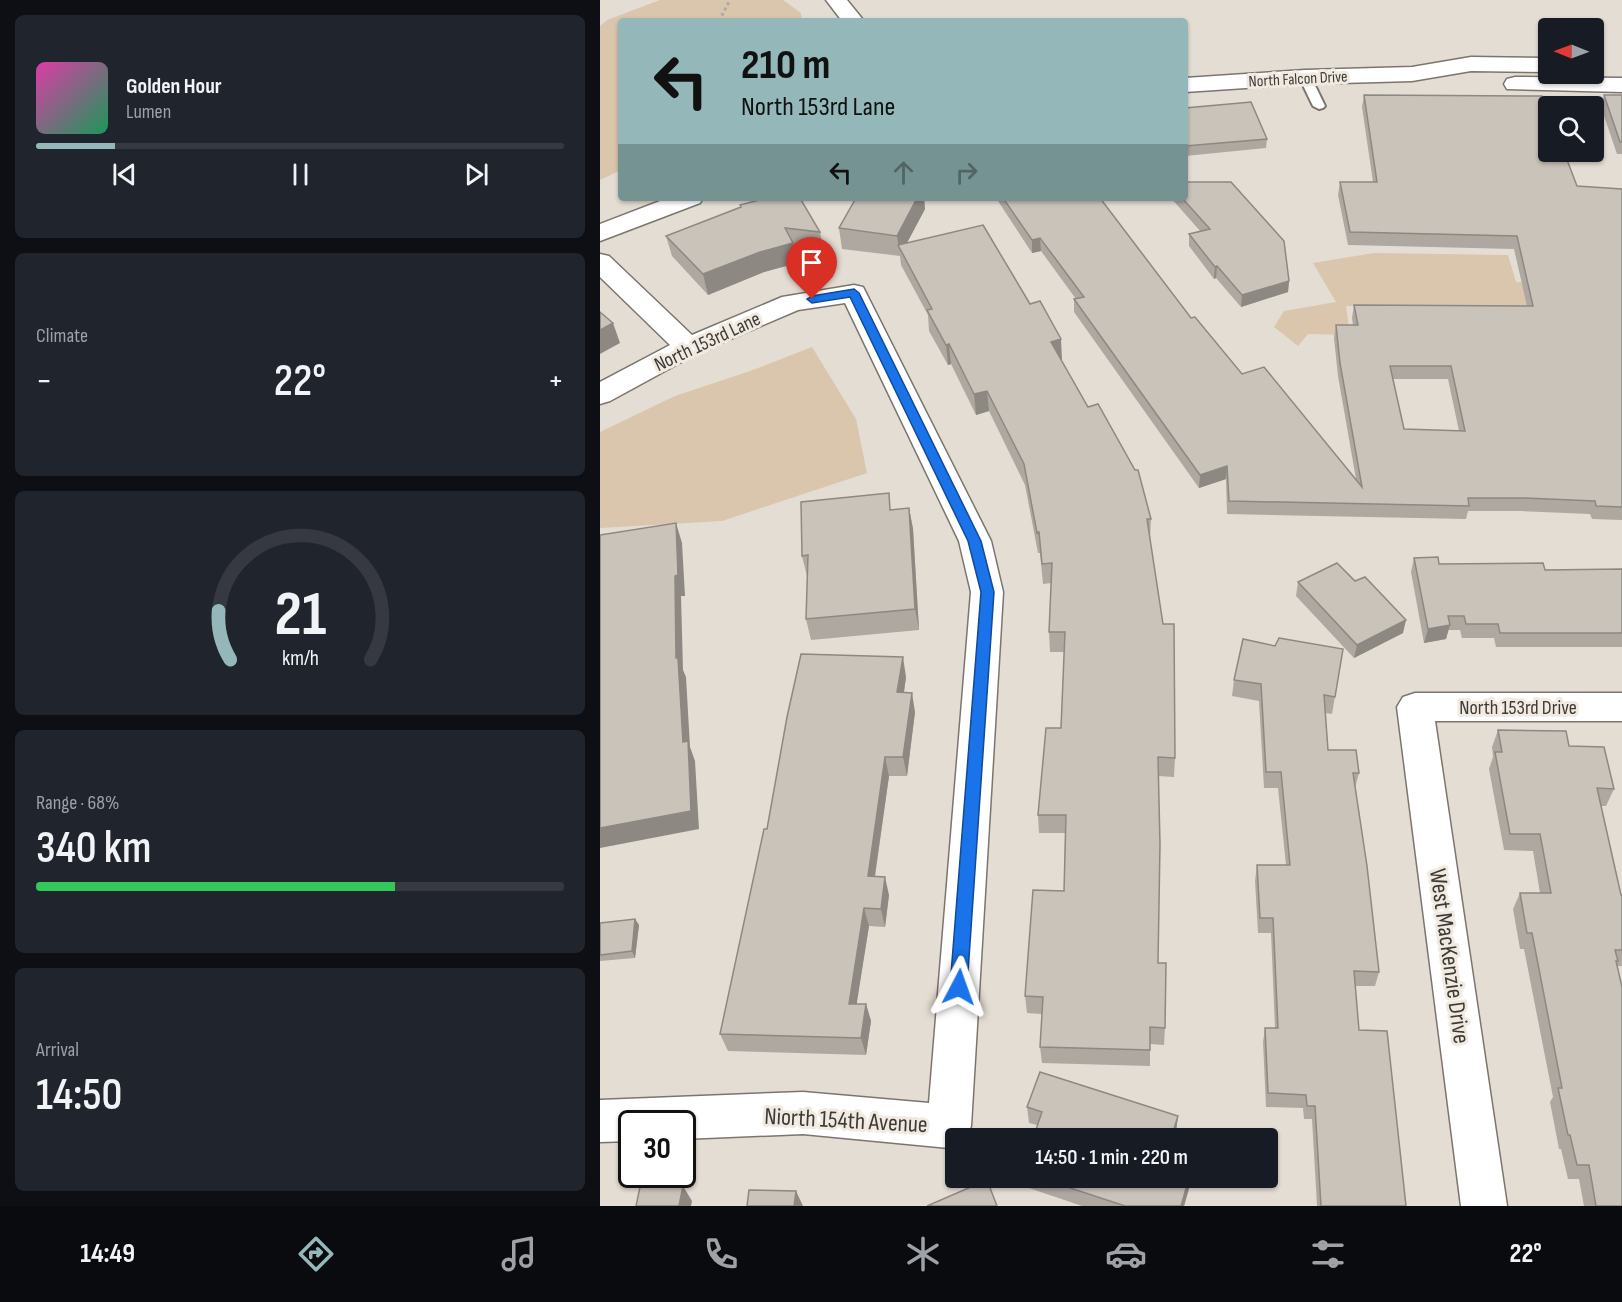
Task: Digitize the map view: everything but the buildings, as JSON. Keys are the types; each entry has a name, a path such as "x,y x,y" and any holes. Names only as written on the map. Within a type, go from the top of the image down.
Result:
{"street":[{"path":"836,0 851,18"},
{"name":"North Falcon Drive","path":"1188,86 1305,77 1412,74 1471,64 1538,65"},
{"path":"1604,65 1622,65"},
{"name":"North Falcon Drive","path":"1412,74 1477,84 1622,85"},
{"path":"600,233 683,201"},
{"path":"600,262 688,347"},
{"name":"North 153rd Lane","path":"600,394 688,347 792,303 854,293 975,541 987,592 949,1126"},
{"name":"North 153rd Drive","path":"1415,707 1622,707"},
{"name":"West MacKenzie Drive","path":"1415,707 1484,1206"},
{"name":"Niorth 154th Avenue","path":"600,1121 803,1113 949,1126"}],"lane":[{"path":"1305,77 1319,106"}],"path":[{"path":"720,18 730,0"}],"shaded area":[{"path":"660,0 783,0 801,13 802,18 618,18 618,171 600,180 600,26 607,20"},
{"path":"1374,253 1508,255 1516,282 1551,283 1559,310 1346,306 1350,335 1308,334 1298,346 1274,327 1284,311 1336,302 1313,263"},
{"path":"812,347 856,419 867,473 722,521 600,528 600,432 675,396"}],"route":[{"path":"812,299 854,293 975,541 987,592 959,987"}]}
